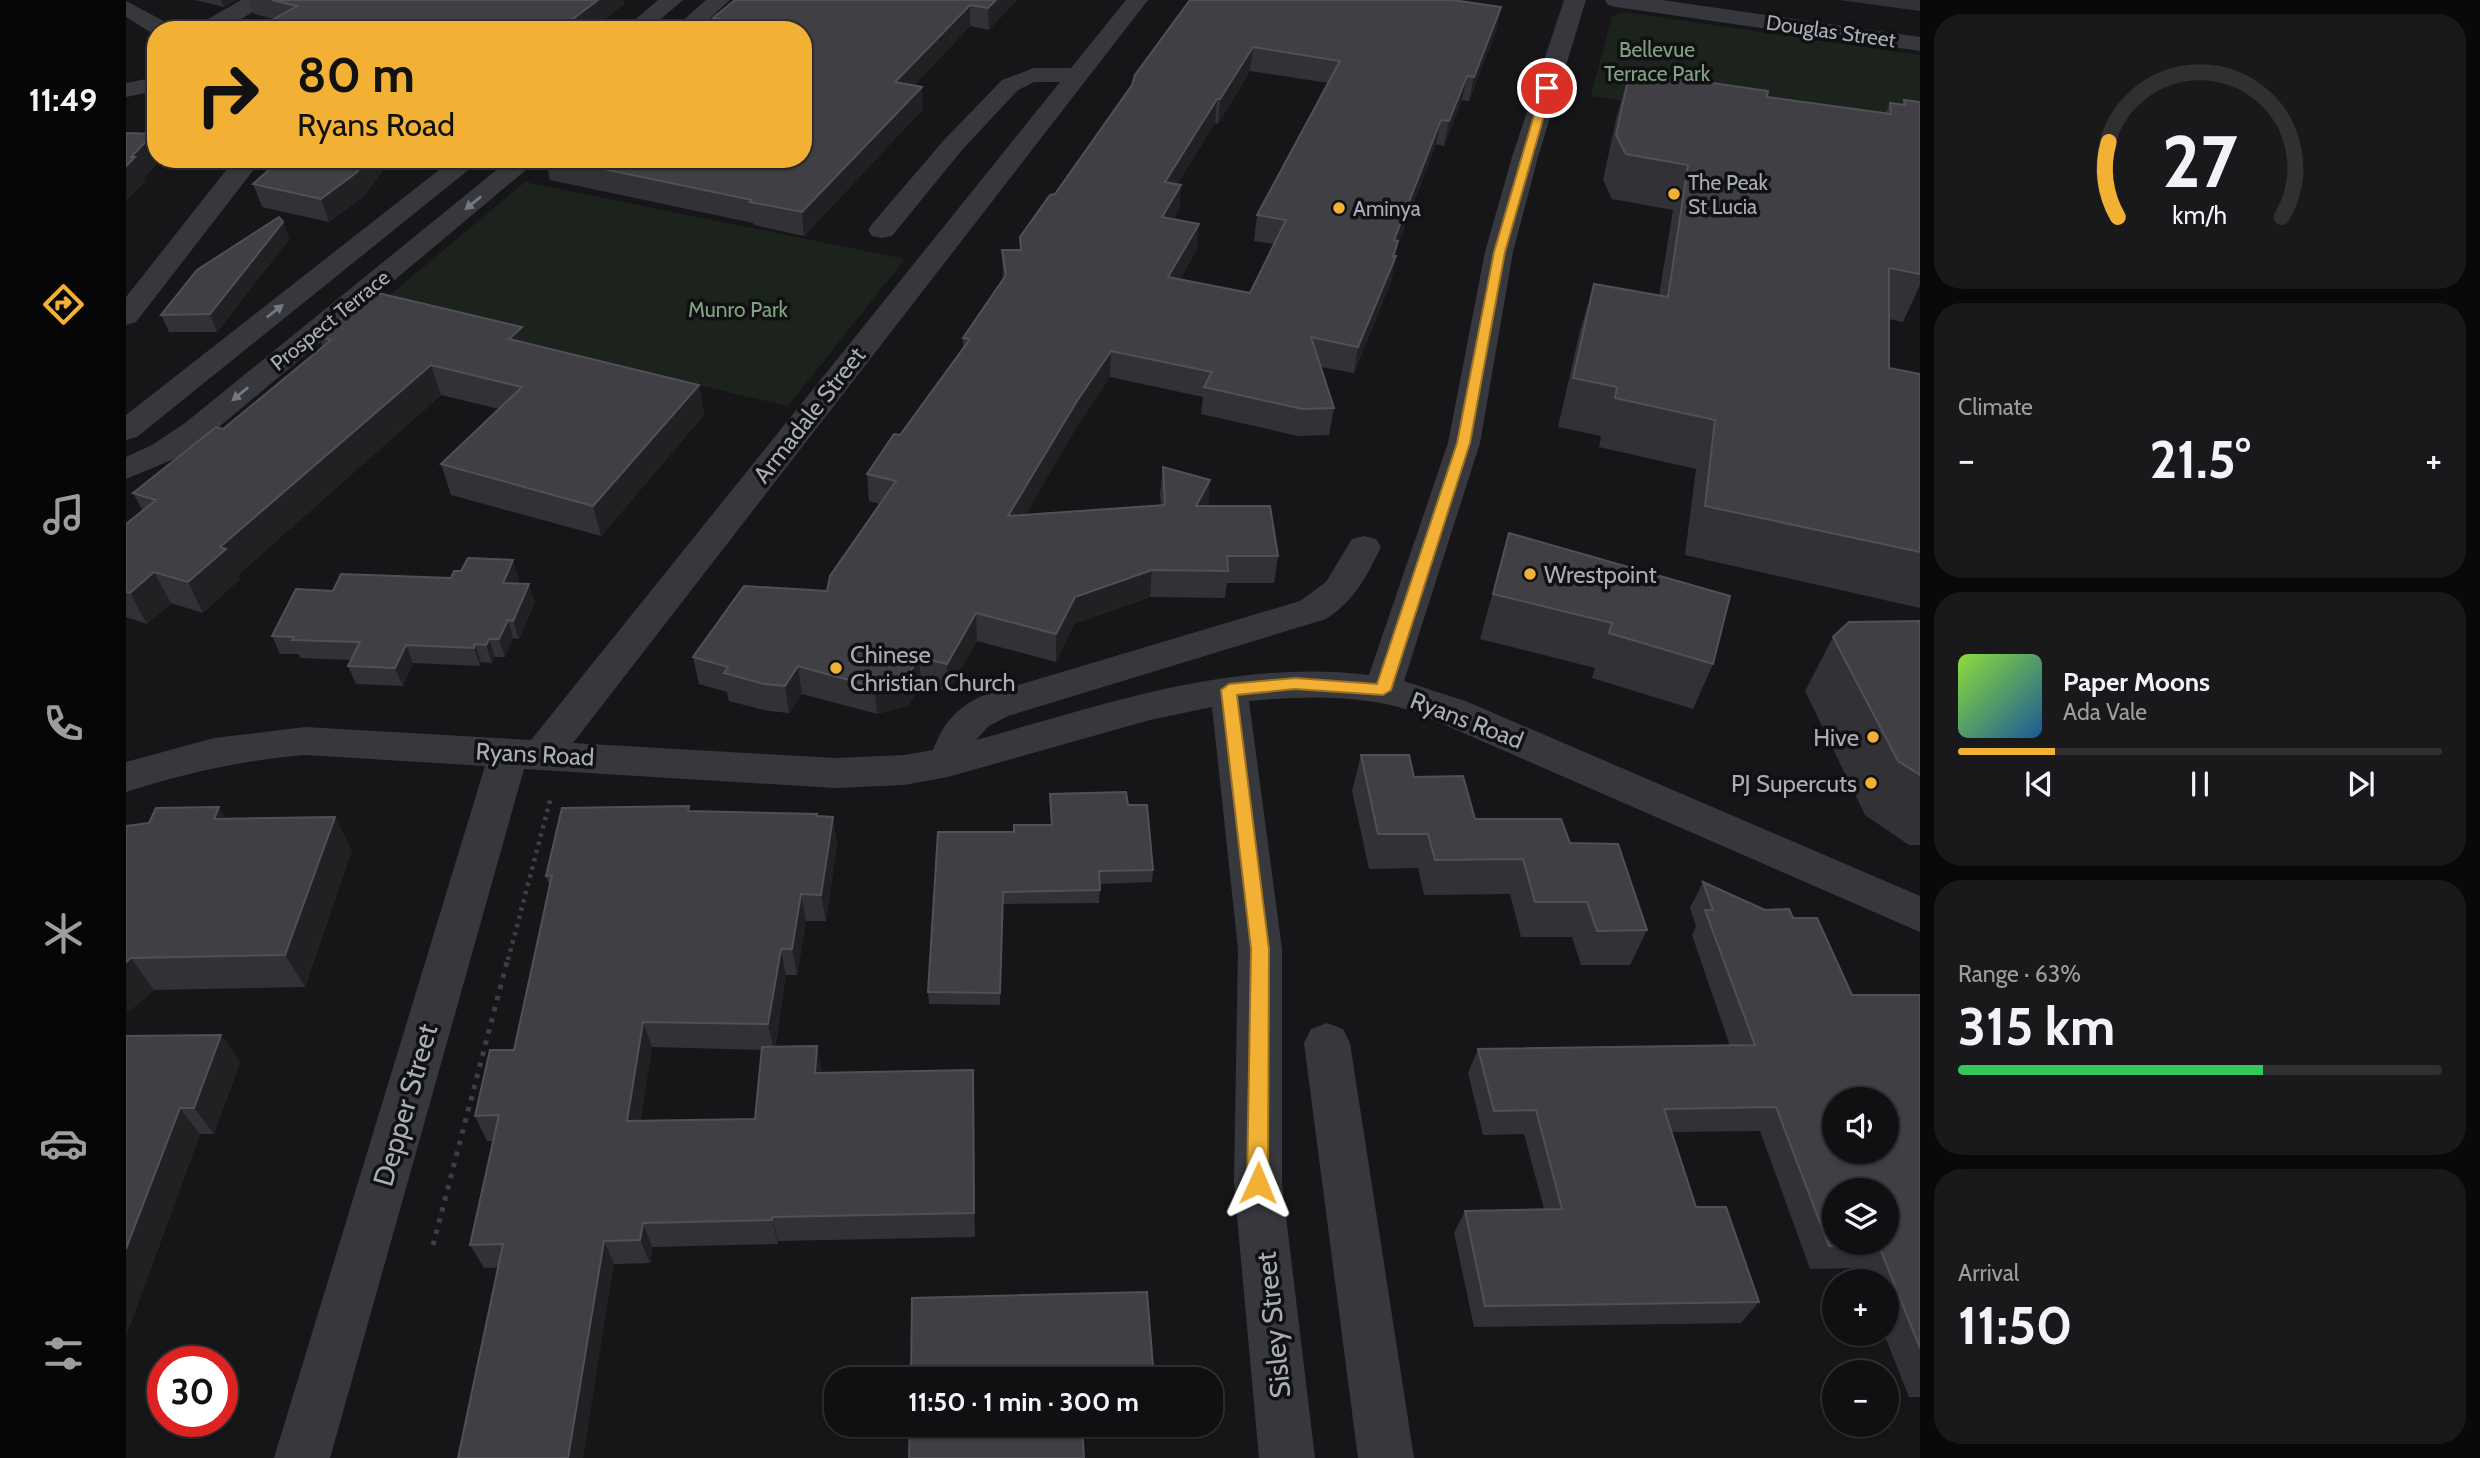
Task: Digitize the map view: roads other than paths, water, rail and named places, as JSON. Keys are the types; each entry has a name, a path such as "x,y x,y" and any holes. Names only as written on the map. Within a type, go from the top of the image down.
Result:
{"street":[{"path":"221,21 257,0"},
{"path":"645,21 672,0"},
{"path":"694,21 719,0"},
{"name":"Armadale Street","path":"526,753 1138,0"},
{"path":"1383,690 1464,443 1499,252 1525,158 1575,0"},
{"name":"Douglas Street","path":"1616,0 1920,44"},
{"path":"126,8 148,21"},
{"path":"126,68 147,64"},
{"path":"882,230 953,145 1010,85 1032,74 1077,76"},
{"path":"126,90 147,85"},
{"path":"126,316 241,168"},
{"name":"Prospect Terrace","path":"126,430 458,168"},
{"name":"Prospect Terrace","path":"126,469 163,452 196,430 515,168"},
{"path":"126,292 157,278"},
{"path":"126,403 158,403"},
{"path":"948,762 958,734 966,722 995,706 1313,610 1333,598 1346,584 1364,547"},
{"name":"Ryans Road","path":"126,777 205,753 305,741 835,773 904,770 948,762 1184,698 1229,690 1295,684 1383,690 1455,712 1908,903"},
{"name":"Sisley Street","path":"1229,690 1260,949 1258,1183 1287,1458"},
{"name":"Depper Street","path":"302,1458 526,753"},
{"path":"1326,1043 1386,1458"}],"place":[{"name":"The Peak St Lucia","path":"1674,194"},
{"name":"Aminya","path":"1339,208"},
{"name":"Wrestpoint","path":"1530,574"},
{"name":"Chinese Christian Church","path":"836,668"},
{"name":"Hive","path":"1873,737"},
{"name":"PJ Supercuts","path":"1871,783"}],"park label":[{"name":"Bellevue Terrace Park","path":"1657,61"},
{"name":"Munro Park","path":"738,309"}]}
